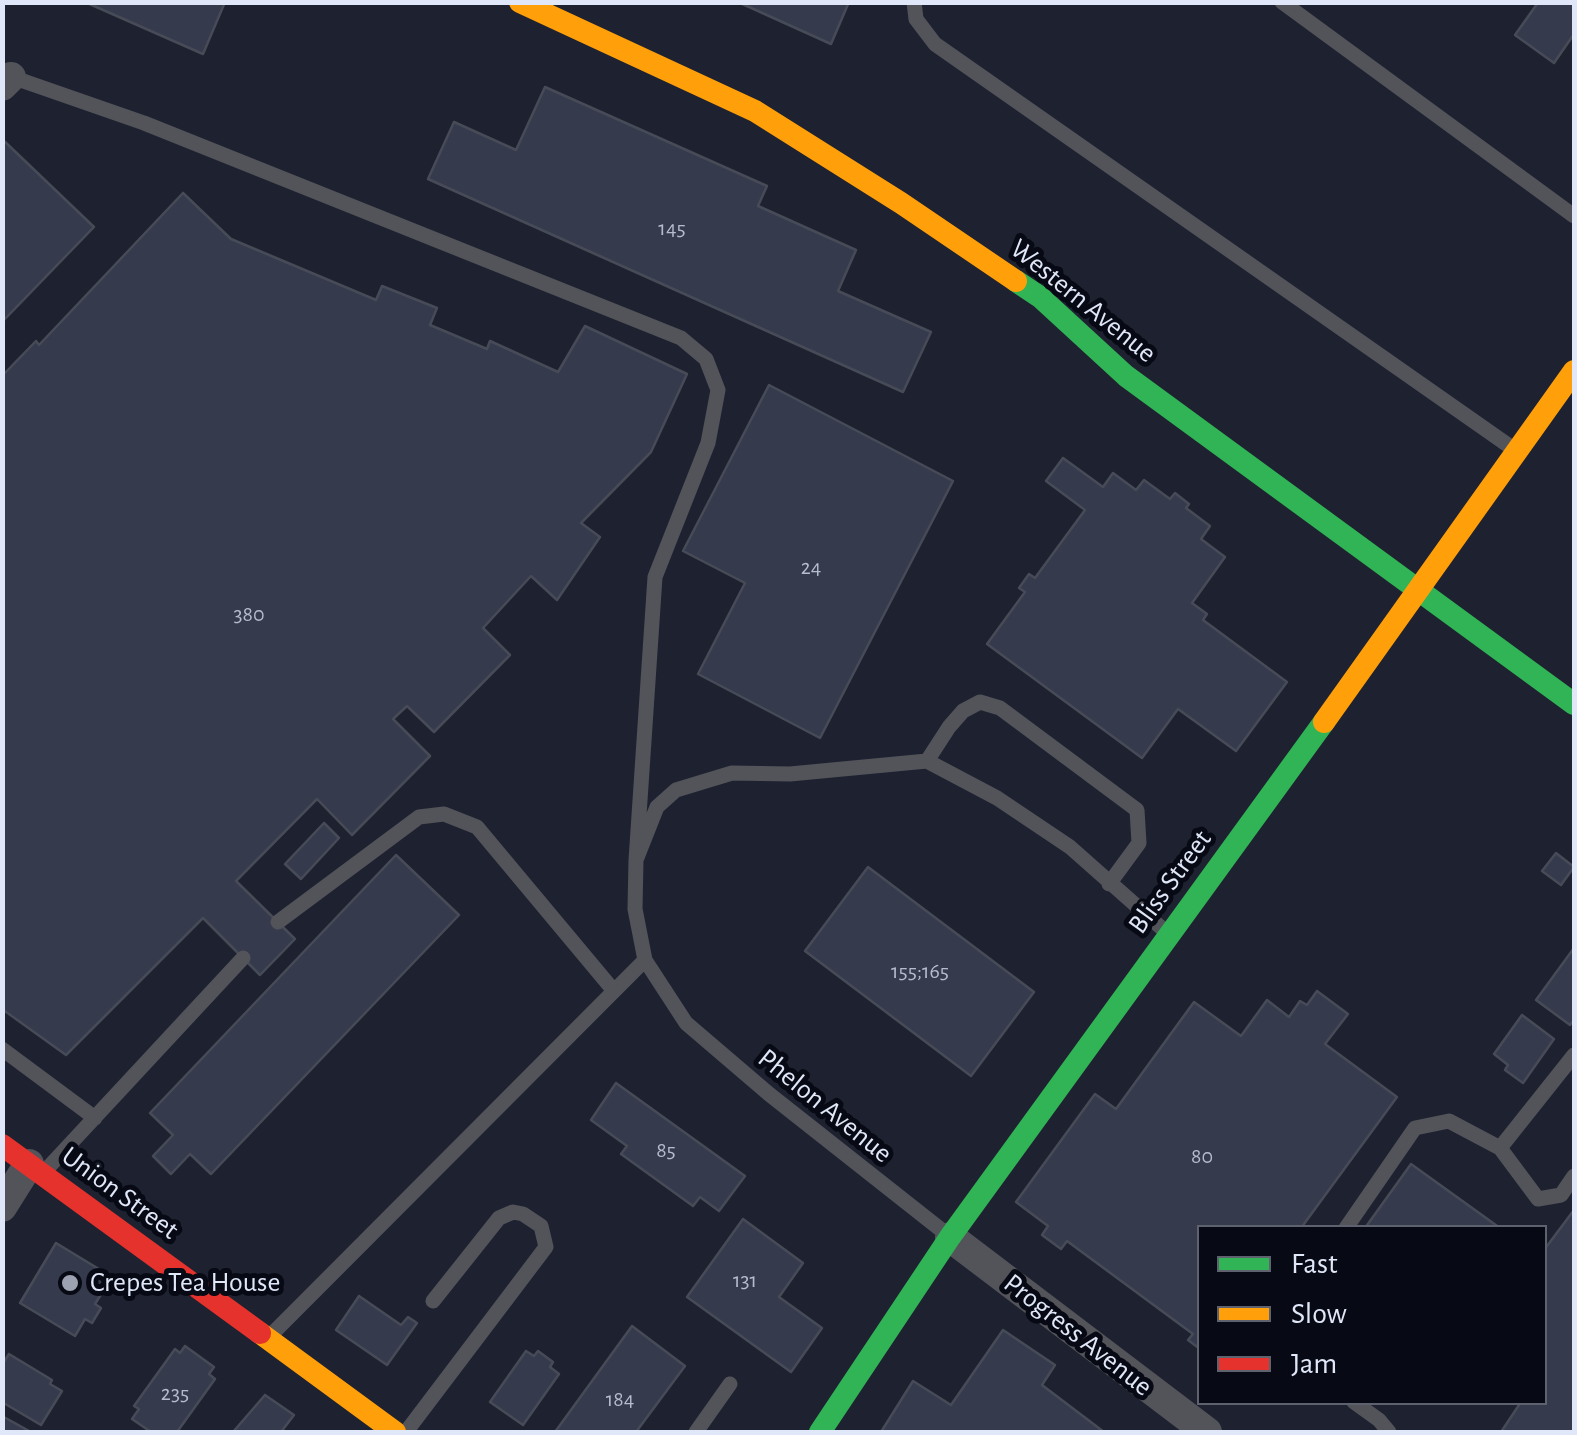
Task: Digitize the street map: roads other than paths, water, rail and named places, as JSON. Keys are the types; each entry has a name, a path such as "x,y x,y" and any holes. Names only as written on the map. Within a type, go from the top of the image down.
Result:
{"street":[{"name":"Western Avenue","path":"520,2 546,8 755,110 902,203 1040,297 1126,376 1574,704"},
{"name":"Bliss Street","path":"820,1432 950,1237 1516,452 1569,385"},
{"name":"Union Street","path":"2,1145 395,1432"},
{"path":"2,1208 36,1169"},
{"name":"Progress Avenue","path":"950,1237 1208,1432"}],"lane":[{"path":"914,2 916,19 934,44 1516,452"},
{"path":"1282,2 1574,216"},
{"path":"5,79 144,123 680,338 706,360 718,390 708,444 655,577 636,860 636,909 645,960 268,1339"},
{"path":"927,761 963,711 980,702 1000,708 1137,810 1140,843 1109,884"},
{"path":"636,860 657,807 676,790 732,773 790,774 927,761 997,798 1070,847 1169,935"},
{"path":"278,922 419,817 444,814 477,827 614,991"},
{"path":"36,1169 95,1118 244,958"},
{"name":"Phelon Avenue","path":"645,960 686,1023 950,1237"},
{"path":"2,1050 95,1118"},
{"path":"1500,1148 1574,1055"},
{"path":"1348,1225 1415,1128 1449,1121 1500,1148 1538,1199 1561,1195 1574,1176"},
{"path":"406,1432 546,1247 541,1226 513,1212 499,1218 433,1301"},
{"path":"696,1432 730,1384"},
{"path":"1358,1405 1390,1432"}],"place":[{"name":"Crepes Tea House","path":"70,1283"}]}
